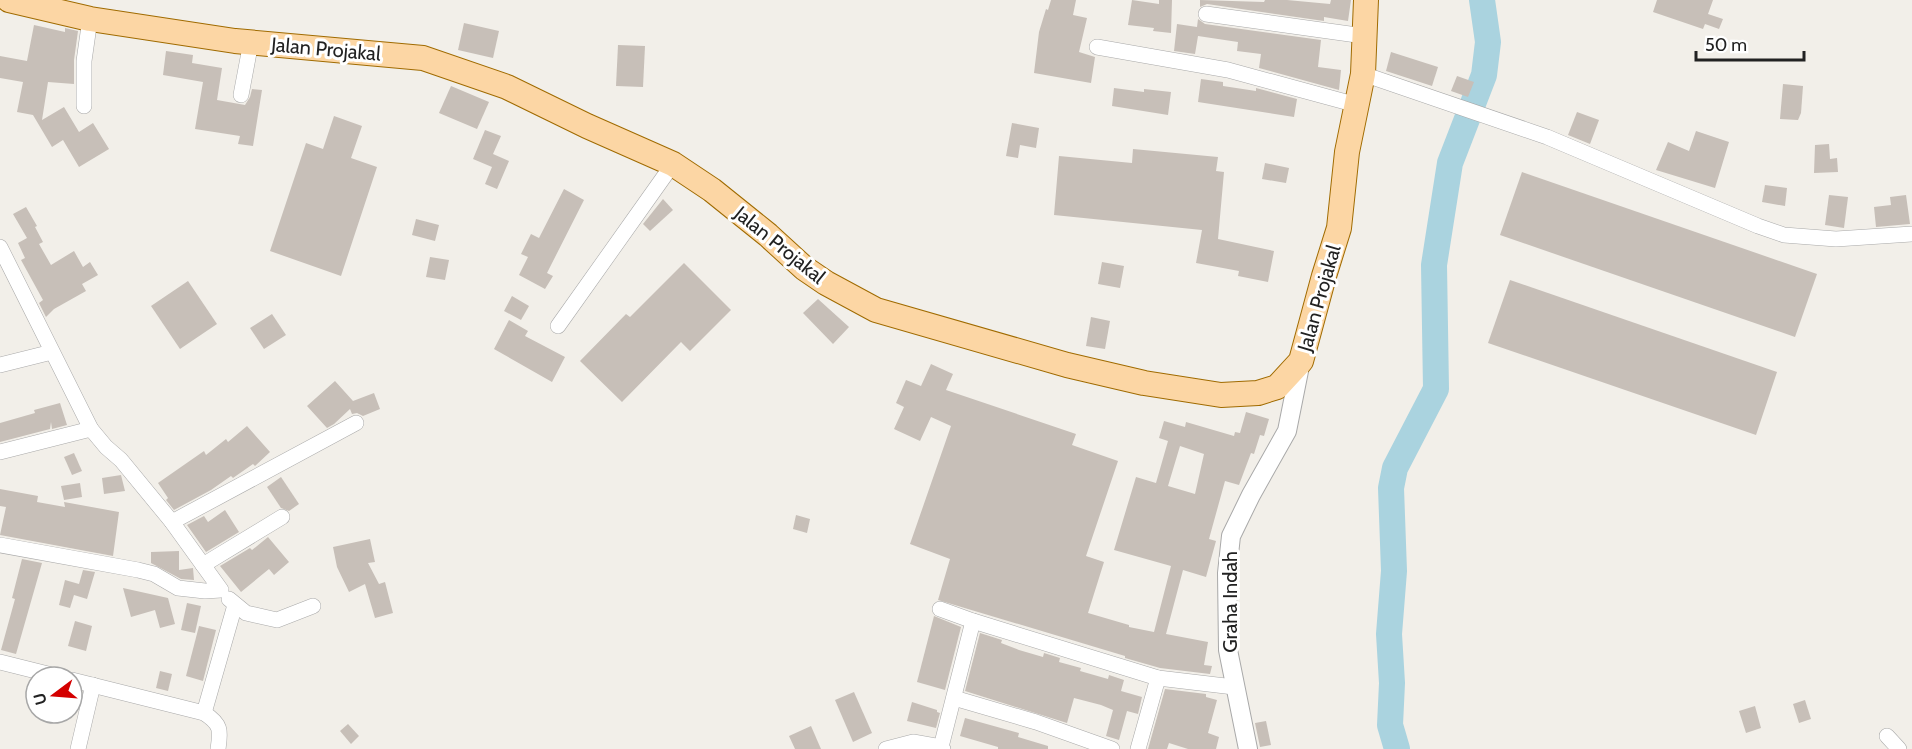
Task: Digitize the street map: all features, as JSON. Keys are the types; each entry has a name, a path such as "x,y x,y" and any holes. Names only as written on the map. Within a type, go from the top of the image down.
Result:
{"main road":[{"name":"Jalan Projakal","path":"9,0 90,19 251,42 423,58 441,63 507,87 672,164 712,189 804,268 826,283 876,310 1078,368 1144,383 1221,395 1258,393 1278,387 1301,361 1339,228 1347,152 1363,74 1366,0"}],"street":[{"path":"1206,14 1364,36"},
{"path":"84,106 84,62 90,19"},
{"path":"241,95 251,42"},
{"path":"1097,47 1228,70 1357,105"},
{"path":"1363,74 1547,137 1784,235 1836,238 1912,234"},
{"path":"558,326 672,164"},
{"path":"0,247 91,429 121,460 172,522 221,590 246,613 277,620 313,606"},
{"path":"0,365 52,352"},
{"name":"Graha Indah","path":"1248,749 1228,650 1227,573 1231,536 1287,430 1301,361"},
{"path":"172,522 356,423"},
{"path":"0,452 91,429"},
{"path":"203,565 282,518"},
{"path":"0,545 154,574 178,588 221,590"},
{"path":"204,713 236,605"},
{"path":"940,609 1158,678 1234,687"},
{"path":"886,749 913,742 942,748 973,621"},
{"path":"0,662 24,668"},
{"path":"1138,749 1158,678"},
{"path":"84,683 204,713 215,720 219,727 218,749"},
{"path":"78,749 93,685"},
{"path":"954,698 1036,722 1112,749"},
{"path":"1887,736 1899,749"}],"building":[{"path":"1051,0 1076,0 1073,15 1087,18 1079,52 1095,57 1091,83 1034,73 1039,32"},
{"path":"1132,0 1159,4 1159,0 1172,0 1171,33 1153,31 1154,28 1128,25"},
{"path":"1200,0 1264,2 1265,0 1287,0 1330,4 1331,0 1351,0 1348,21 1324,17 1324,21 1207,4 1200,7"},
{"path":"1657,0 1713,0 1708,14 1723,19 1719,29 1705,24 1703,29 1653,12"},
{"path":"1198,19 1205,24 1321,40 1318,67 1341,70 1339,90 1259,68 1261,54 1237,51 1238,42 1198,36 1195,54 1174,51 1177,24 1197,27"},
{"path":"464,23 499,31 493,58 458,50"},
{"path":"34,25 65,32 65,28 78,31 74,60 74,84 48,82 42,120 64,107 79,132 93,123 109,149 79,167 63,140 52,147 33,115 17,112 23,82 0,78 0,56 27,61"},
{"path":"618,45 645,46 643,87 616,86"},
{"path":"166,51 193,55 192,63 222,68 217,100 245,105 252,89 262,90 253,146 238,144 240,136 195,129 203,82 163,75"},
{"path":"1391,52 1438,67 1432,86 1386,71"},
{"path":"1457,76 1474,82 1468,97 1451,91"},
{"path":"1201,79 1223,82 1223,86 1256,91 1256,88 1297,99 1294,117 1198,102"},
{"path":"1783,84 1803,86 1801,113 1798,120 1780,119"},
{"path":"451,86 489,102 477,129 439,113"},
{"path":"1114,88 1144,92 1144,89 1171,92 1168,115 1112,106"},
{"path":"1577,112 1599,120 1590,144 1568,135"},
{"path":"334,116 362,126 351,158 377,167 341,276 270,251 306,143 323,149"},
{"path":"1012,123 1039,128 1036,148 1020,145 1018,158 1006,156"},
{"path":"485,130 501,136 493,154 509,161 497,189 485,184 492,167 473,159"},
{"path":"1696,131 1729,142 1715,188 1656,170 1668,142 1689,151"},
{"path":"1829,144 1830,159 1837,158 1838,172 1814,173 1815,145"},
{"path":"1133,149 1218,157 1216,171 1224,172 1218,239 1274,251 1268,282 1238,276 1239,271 1196,263 1202,230 1054,215 1059,156 1132,163"},
{"path":"1265,163 1289,168 1286,183 1262,179"},
{"path":"1522,172 1817,274 1795,337 1500,235"},
{"path":"1765,185 1787,188 1785,206 1762,202"},
{"path":"564,189 584,200 547,273 553,276 545,289 519,275 528,257 521,254 531,234 539,238"},
{"path":"1829,195 1848,197 1844,228 1825,225"},
{"path":"1906,195 1910,224 1876,227 1874,207 1891,205 1890,197"},
{"path":"663,199 673,210 650,231 643,224"},
{"path":"26,207 43,242 39,244 51,265 74,251 83,267 90,262 98,275 82,284 86,291 54,309 46,317 39,303 43,300 21,260 25,258 18,243 27,238 13,214"},
{"path":"416,219 439,225 435,241 412,235"},
{"path":"430,257 449,260 445,280 426,277"},
{"path":"1102,262 1124,266 1120,288 1098,284"},
{"path":"684,263 731,310 690,351 681,342 622,402 580,361 626,314 630,317"},
{"path":"1510,280 1777,372 1756,435 1488,343"},
{"path":"188,281 217,324 180,349 151,306"},
{"path":"512,296 529,306 521,320 504,311"},
{"path":"818,299 849,327 833,344 803,313"},
{"path":"272,314 286,335 264,349 250,328"},
{"path":"1091,317 1110,321 1105,349 1086,346"},
{"path":"509,320 528,331 525,336 565,357 552,382 494,349"},
{"path":"931,364 953,374 946,390 1076,434 1072,445 1118,461 1086,556 1104,562 1088,613 1129,625 1129,627 1154,632 1171,566 1114,550 1136,477 1156,483 1168,441 1159,438 1164,421 1185,427 1186,422 1234,436 1235,432 1240,433 1246,412 1269,419 1264,436 1260,435 1254,454 1251,453 1239,485 1225,481 1209,539 1216,541 1206,577 1183,570 1166,634 1208,642 1204,665 1212,666 1210,674 1160,668 938,600 950,559 910,544 951,426 931,417 920,441 894,429 904,407 896,403 906,380 921,386","holes":["1180,446 1204,454 1195,494 1168,486"]},
{"path":"335,381 353,401 374,393 380,409 363,416 357,413 352,414 350,409 327,428 307,406"},
{"path":"60,403 67,425 52,429 51,422 50,429 0,442 0,423"},
{"path":"247,426 270,452 255,466 253,464 233,478 231,476 174,510 158,483 204,451 206,455 226,439 228,442"},
{"path":"74,453 82,471 72,475 64,457"},
{"path":"121,475 125,491 104,494 102,478"},
{"path":"281,477 299,504 289,511 281,508 267,487"},
{"path":"80,483 82,497 64,500 61,486"},
{"path":"0,489 38,496 37,502 65,507 64,502 119,512 113,556 0,535 6,507 0,506"},
{"path":"225,510 239,532 206,552 187,525 204,516 208,522"},
{"path":"796,515 810,519 807,533 793,529"},
{"path":"268,537 289,562 274,575 269,569 241,592 220,566 250,548 252,550"},
{"path":"370,539 375,562 368,563 379,584 385,582 393,613 375,618 365,584 349,592 337,567 333,547"},
{"path":"179,551 179,570 193,568 194,580 181,579 151,563 151,552"},
{"path":"22,559 42,563 16,654 1,650 15,599 12,598"},
{"path":"83,570 95,572 87,599 74,595 70,608 59,605 65,580 79,584"},
{"path":"123,588 168,598 175,624 160,628 155,610 131,617"},
{"path":"187,603 201,606 195,633 181,630"},
{"path":"934,616 961,627 945,690 917,682"},
{"path":"75,621 92,626 86,651 68,646"},
{"path":"199,626 216,630 203,681 186,676"},
{"path":"980,633 1002,640 1001,643 1019,650 1043,657 1044,653 1060,658 1059,662 1081,668 1080,671 1108,679 1109,675 1124,680 1121,691 1142,697 1138,714 1127,711 1119,740 1106,736 1113,710 1101,705 1074,698 1067,723 965,691"},
{"path":"160,671 172,674 168,691 156,688"},
{"path":"1165,689 1206,694 1206,697 1217,700 1208,733 1219,737 1216,749 1188,749 1169,743 1167,749 1148,749"},
{"path":"854,692 872,733 853,742 835,700"},
{"path":"1805,700 1811,719 1799,723 1793,704"},
{"path":"912,702 940,713 936,728 907,721"},
{"path":"1755,706 1761,728 1746,733 1739,711"},
{"path":"965,718 1019,733 1018,737 1048,746 1048,749 998,749 998,747 960,736"},
{"path":"1266,721 1271,745 1260,747 1255,723"},
{"path":"348,724 359,736 351,744 340,731"},
{"path":"811,726 821,749 795,749 789,736"}],"waterway":[{"path":"1397,749 1390,725 1392,683 1389,634 1394,571 1391,488 1395,468 1436,389 1434,265 1450,163 1484,75 1488,42 1482,0"}]}
